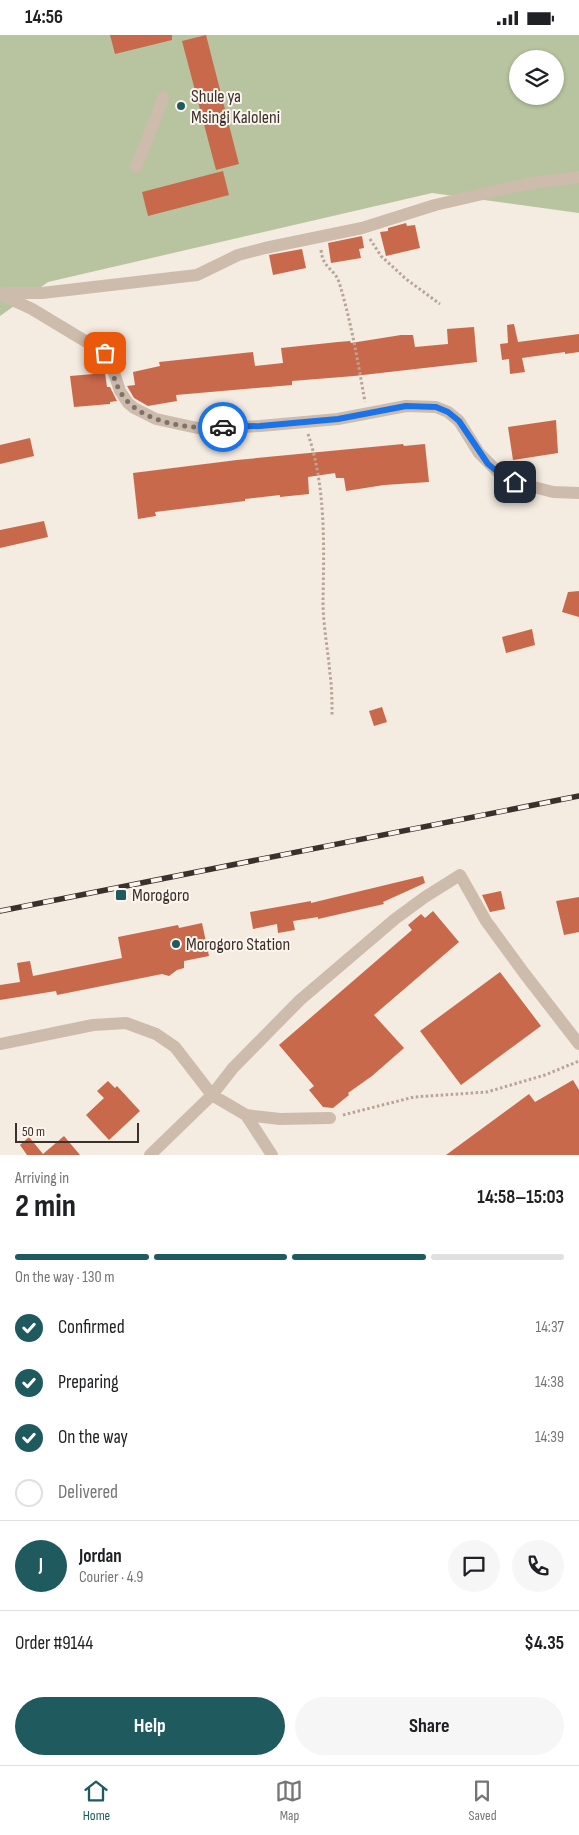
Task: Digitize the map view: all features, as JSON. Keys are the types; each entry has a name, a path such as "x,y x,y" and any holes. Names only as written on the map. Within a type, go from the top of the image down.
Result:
{"street":[{"path":"136,167 158,115 163,97"},
{"path":"0,294 42,293 197,275 238,255 265,247 362,228 435,205 526,184 579,177"},
{"path":"0,294 32,309 105,353 120,391 128,403 156,419 202,429 338,419 406,406 436,407 448,412 459,421 480,453 499,473 515,482 553,492 579,493"},
{"path":"150,1155 212,1095 233,1068 300,1000 395,919 460,875 486,921 579,1044"},
{"path":"0,1043 73,1028 126,1023 156,1035 175,1047 212,1095 246,1115 280,1119 330,1119"},
{"path":"246,1115 272,1155"}],"path":[{"path":"362,228 380,255 406,279 440,304"},
{"path":"319,237 324,264 337,278 344,298 368,413"},
{"path":"304,422 313,449 319,483 325,558 323,603 331,676 332,716"},
{"path":"330,1119 379,1104 414,1097 486,1092 545,1075 579,1061"}],"green space":[{"path":"0,35 579,35 579,213 432,193 48,282 0,316"}],"building":[{"path":"110,35 172,35 172,40 115,54"},
{"path":"206,35 239,164 216,170 182,41"},
{"path":"223,171 229,195 148,216 142,192"},
{"path":"406,223 407,226 415,225 420,248 386,256 380,232 388,231 388,228"},
{"path":"362,236 364,248 359,249 361,258 331,263 328,243"},
{"path":"302,249 306,268 273,275 269,255"},
{"path":"514,324 518,342 579,334 579,352 522,358 525,372 510,374 509,359 502,360 500,344 508,343 507,325"},
{"path":"474,327 477,362 292,381 292,385 176,395 177,401 148,406 134,398 127,386 135,385 133,372 160,366 159,362 253,352 255,366 283,363 281,348 350,341 351,343 401,335 413,335 415,347 448,344 447,329"},
{"path":"105,373 107,387 110,387 117,401 110,402 110,404 74,407 70,376"},
{"path":"556,420 558,453 513,460 508,427"},
{"path":"30,438 34,456 0,464 0,445"},
{"path":"403,444 404,446 425,444 429,482 384,485 346,491 344,478 336,478 335,473 308,477 309,494 245,499 245,501 155,512 156,516 138,519 133,473 237,460"},
{"path":"44,521 48,537 0,548 0,530"},
{"path":"579,591 579,617 562,612 568,592"},
{"path":"532,629 535,645 506,653 502,637"},
{"path":"382,707 387,722 374,726 369,711"},
{"path":"423,876 425,883 383,902 384,904 318,919 318,917 293,921 295,930 278,933 277,924 253,929 250,912 311,901 311,903"},
{"path":"501,891 505,909 490,912 482,895"},
{"path":"579,897 579,932 564,935 556,901"},
{"path":"433,911 459,942 374,1015 404,1048 372,1076 348,1093 349,1095 333,1108 323,1107 309,1090 314,1086 279,1045 412,930 408,925 421,914 425,918"},
{"path":"202,923 209,956 184,961 184,968 177,970 169,976 162,974 57,995 56,991 0,1000 0,985 20,982 17,963 30,961 33,976 122,958 118,937 178,925 179,928"},
{"path":"500,972 541,1026 461,1085 420,1031"},
{"path":"573,1080 579,1090 579,1155 446,1155 529,1094 535,1102"},
{"path":"108,1081 115,1088 117,1086 140,1111 109,1140 86,1115 104,1098 97,1091"},
{"path":"64,1136 80,1155 27,1155 20,1145 29,1137 43,1154"}],"railway":[{"path":"0,911 579,796"}],"way so far":[{"path":"105,353 120,391 134,408 156,419 179,425 202,429 223,427"}],"place":[{"name":"Shule ya Msingi Kaloleni","path":"181,106"},
{"name":"Morogoro","path":"121,895"},
{"name":"Morogoro Station","path":"176,944"}],"route":[{"path":"223,427 260,426 338,419 406,406 436,407 448,412 459,421 488,464 515,482"}]}
